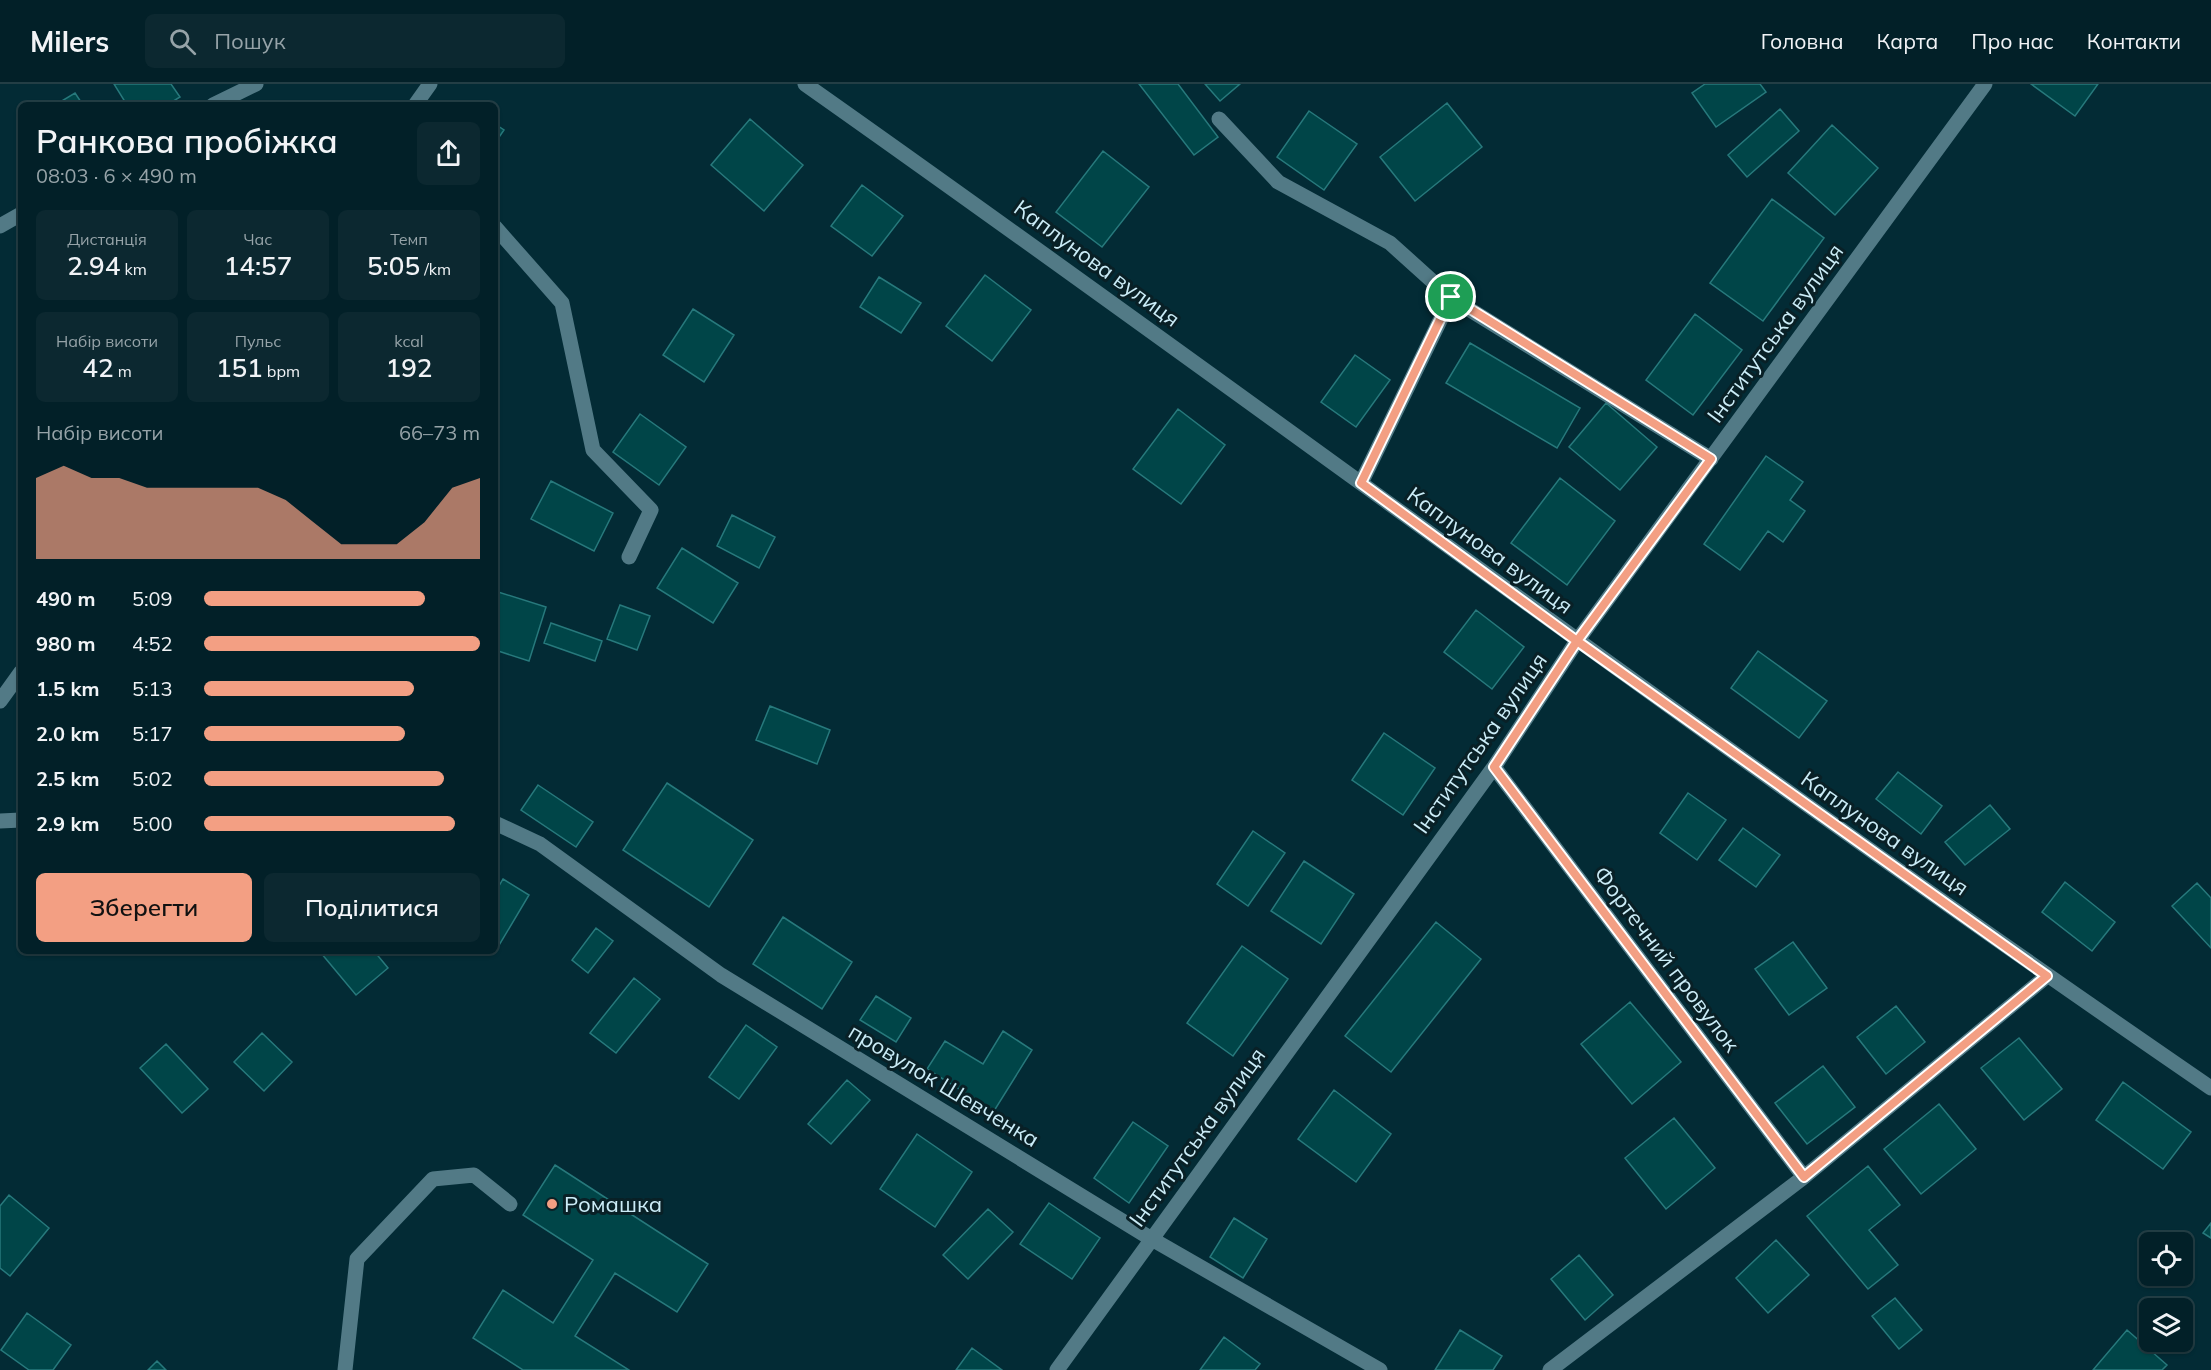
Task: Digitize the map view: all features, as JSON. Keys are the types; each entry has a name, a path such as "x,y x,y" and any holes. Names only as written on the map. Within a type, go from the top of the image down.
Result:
{"street":[{"path":"219,102 256,84"},
{"path":"417,102 430,84"},
{"name":"Каплунова вулиця","path":"806,84 1078,276 1577,641 2047,976 2211,1088"},
{"name":"Інститутська вулиця","path":"1057,1370 1150,1238 1494,767 1577,641 1985,84"},
{"path":"1219,119 1278,182 1390,243 1451,297 1711,459"},
{"path":"0,226 18,216"},
{"path":"498,230 562,303 593,450 651,510 629,557"},
{"path":"1361,483 1451,297"},
{"path":"0,700 18,676"},
{"name":"Фортечний провулок","path":"1494,767 1804,1177"},
{"path":"0,821 18,820"},
{"name":"провулок Шевченка","path":"498,824 540,844 721,975 1150,1238 1380,1370"},
{"path":"1550,1370 1804,1177 2047,976"},
{"path":"345,1370 357,1258 433,1179 474,1174 510,1204"}],"building":[{"path":"114,84 171,84 180,97 172,102 125,102"},
{"path":"1139,84 1178,84 1218,137 1194,155"},
{"path":"1205,84 1240,84 1220,101"},
{"path":"1705,84 1760,84 1766,92 1716,127 1692,93"},
{"path":"2031,84 2098,84 2075,116"},
{"path":"75,93 81,102 60,102"},
{"path":"1447,103 1482,147 1415,201 1380,157"},
{"path":"1780,109 1799,131 1747,177 1728,155"},
{"path":"1309,111 1357,144 1324,190 1277,157"},
{"path":"750,119 803,165 764,211 711,165"},
{"path":"1832,125 1878,168 1835,215 1788,173"},
{"path":"498,126 504,130 498,139"},
{"path":"1103,151 1149,187 1102,247 1056,212"},
{"path":"862,185 903,216 872,256 831,226"},
{"path":"1772,199 1824,238 1763,321 1710,283"},
{"path":"985,275 1031,310 992,361 946,326"},
{"path":"879,277 921,303 901,333 860,307"},
{"path":"693,309 734,335 704,382 663,355"},
{"path":"1695,314 1742,350 1693,415 1646,380"},
{"path":"1470,343 1580,408 1557,448 1446,383"},
{"path":"1355,355 1390,380 1356,427 1321,402"},
{"path":"1606,403 1657,447 1620,490 1569,447"},
{"path":"1178,409 1225,445 1181,504 1133,469"},
{"path":"640,414 686,447 659,485 613,452"},
{"path":"1766,456 1803,482 1790,500 1805,511 1783,542 1768,531 1740,570 1704,544"},
{"path":"1560,478 1615,521 1567,585 1511,543"},
{"path":"551,481 613,513 594,551 531,519"},
{"path":"732,515 775,537 759,568 717,546"},
{"path":"682,548 738,583 713,623 657,588"},
{"path":"498,592 546,607 529,661 498,651"},
{"path":"620,605 650,616 637,650 607,639"},
{"path":"1476,610 1524,647 1492,689 1444,652"},
{"path":"551,623 602,641 595,661 544,643"},
{"path":"1758,651 1827,701 1799,738 1731,688"},
{"path":"770,706 830,730 817,764 756,740"},
{"path":"1384,733 1435,768 1403,815 1352,780"},
{"path":"1898,772 1942,806 1921,834 1876,799"},
{"path":"667,783 753,840 709,907 623,850"},
{"path":"538,785 593,822 576,847 521,810"},
{"path":"1688,793 1726,820 1697,860 1660,833"},
{"path":"1990,805 2010,829 1965,865 1945,842"},
{"path":"1743,828 1780,855 1756,887 1719,860"},
{"path":"1253,831 1285,853 1248,906 1217,884"},
{"path":"1304,861 1354,894 1321,944 1271,911"},
{"path":"503,879 529,895 498,947 498,888"},
{"path":"2065,882 2115,922 2092,951 2042,912"},
{"path":"2197,883 2211,898 2211,948 2172,906"},
{"path":"783,917 852,962 822,1009 753,964"},
{"path":"1436,922 1481,959 1391,1072 1345,1036"},
{"path":"596,928 613,941 588,973 572,960"},
{"path":"1793,942 1827,988 1789,1015 1755,969"},
{"path":"1242,946 1288,979 1233,1056 1187,1023"},
{"path":"322,954 376,954 388,968 356,995"},
{"path":"634,978 660,999 616,1053 590,1033"},
{"path":"876,996 911,1018 896,1042 860,1020"},
{"path":"1630,1002 1681,1062 1632,1104 1581,1044"},
{"path":"1896,1006 1925,1042 1886,1074 1857,1037"},
{"path":"746,1025 777,1047 739,1099 709,1077"},
{"path":"1003,1031 1032,1050 994,1111 927,1069 945,1041 983,1064"},
{"path":"262,1033 292,1062 264,1091 234,1062"},
{"path":"2019,1038 2062,1089 2024,1120 1981,1068"},
{"path":"166,1044 208,1089 182,1113 140,1068"},
{"path":"1823,1066 1855,1107 1807,1144 1775,1103"},
{"path":"847,1080 870,1100 831,1144 808,1124"},
{"path":"2123,1082 2191,1132 2163,1169 2096,1120"},
{"path":"1334,1090 1391,1134 1356,1182 1298,1139"},
{"path":"1939,1104 1976,1149 1921,1194 1884,1149"},
{"path":"1674,1118 1715,1168 1666,1209 1625,1158"},
{"path":"1133,1122 1168,1146 1129,1203 1094,1178"},
{"path":"917,1134 972,1172 935,1227 880,1189"},
{"path":"555,1165 708,1264 677,1312 615,1273 575,1336 629,1370 523,1370 473,1338 503,1290 553,1323 593,1260 523,1215"},
{"path":"1868,1166 1900,1205 1869,1230 1898,1265 1868,1289 1807,1216"},
{"path":"9,1195 49,1228 10,1276 0,1268 0,1206"},
{"path":"1049,1203 1100,1238 1072,1279 1020,1244"},
{"path":"988,1209 1013,1232 968,1279 943,1255"},
{"path":"1234,1218 1267,1239 1243,1278 1210,1257"},
{"path":"2211,1223 2211,1238 2203,1233"},
{"path":"1776,1240 1809,1275 1768,1313 1736,1278"},
{"path":"1579,1255 1613,1295 1585,1320 1551,1279"},
{"path":"1895,1298 1922,1330 1899,1349 1872,1316"},
{"path":"27,1313 71,1345 53,1370 29,1370 1,1350"},
{"path":"1460,1330 1502,1356 1493,1370 1435,1370"},
{"path":"2127,1330 2139,1340 2139,1352 2152,1352 2167,1365 2162,1370 2093,1370"},
{"path":"1224,1337 1260,1364 1255,1370 1200,1370"},
{"path":"972,1348 1002,1370 956,1370"},
{"path":"157,1361 166,1370 148,1370"}],"place":[{"name":"Ромашка","path":"552,1204"}],"route":[{"path":"1451,297 1361,483 1577,641 1494,767 1804,1177 2047,976 1577,641 1711,459 1451,297"}]}
